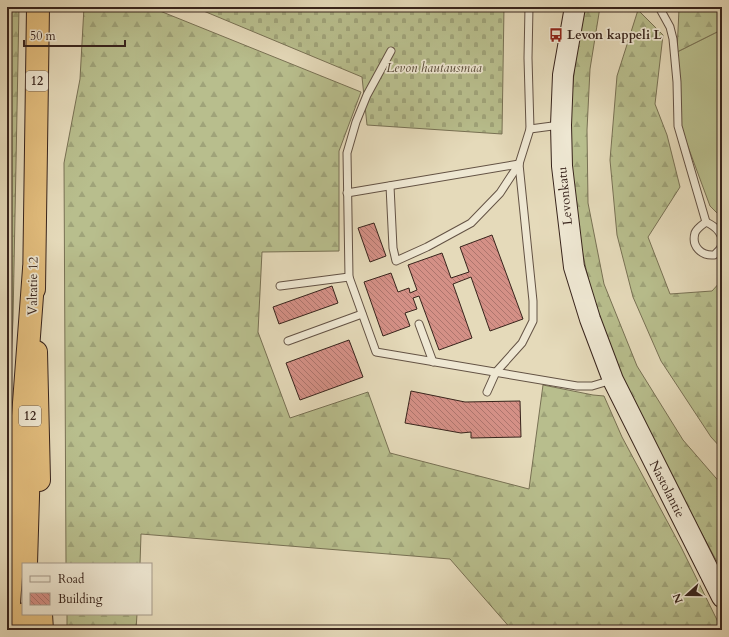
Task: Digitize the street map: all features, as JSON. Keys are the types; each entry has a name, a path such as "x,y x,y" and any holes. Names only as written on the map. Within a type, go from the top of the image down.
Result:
{"highway":[{"name":"Valtatie 12","path":"26,563 34,269 38,7"},
{"name":"12","path":"34,269 40,563"},
{"name":"12","path":"7,630 34,269"},
{"path":"25,615 25,630"},
{"path":"42,615 42,630"}],"main road":[{"name":"Levonkatu","path":"575,7 563,75 561,125 562,166 574,267 590,319 613,380"},
{"name":"Nastolantie","path":"613,380 722,597"}],"lane":[{"path":"390,186 393,248 396,261 427,247 471,223 500,193 519,164 530,129 528,58 529,7"},
{"path":"659,7 670,27 674,39 678,126 706,222"},
{"path":"391,50 367,95 356,122 347,153 349,278 376,352 577,386 592,386 613,380"},
{"path":"530,129 561,125"},
{"path":"347,193 519,164"},
{"path":"487,392 496,372 522,343 533,321 533,294 519,164"},
{"path":"706,222 712,224 718,230 722,238 721,247 714,255 707,256 699,251 695,234 698,228 706,222"},
{"path":"280,286 349,278"},
{"path":"288,341 362,314"},
{"path":"419,324 433,362"}],"green space":[{"path":"7,7 19,7 13,319 7,449"},
{"path":"84,7 150,7 361,92 339,151 339,251 262,252 258,332 290,418 368,392 390,453 529,489 543,385 604,396 622,437 681,547 722,630 512,630 450,559 141,534 140,563 66,563 64,163 80,79"},
{"name":"Levon hautausmaa","path":"194,7 504,7 502,134 367,125 362,77"},
{"path":"585,7 600,7 590,69 587,130 588,203 604,284 637,366 683,440 722,485 722,571 653,443 621,376 591,292 574,213 569,129 576,50"},
{"path":"677,7 722,7 722,32 717,32 677,52 679,9"},
{"path":"638,10 663,35 655,104 667,135 680,187 648,237 670,294 712,291 722,280 722,449 711,437 661,361 633,297 617,235 610,160 617,76"},
{"path":"717,32 722,32 722,218 710,206 680,125 677,52"},
{"path":"67,615 137,615 136,630 67,630"}],"building":[{"path":"374,223 386,256 370,262 358,228"},
{"path":"492,235 523,319 490,331 471,277 453,284 472,338 439,350 419,296 413,298 417,309 405,313 410,326 383,336 364,282 391,273 398,292 409,288 410,293 417,290 408,265 442,253 451,278 469,272 460,247"},
{"path":"332,286 338,303 279,324 273,307"},
{"path":"349,340 363,377 300,400 286,363"},
{"path":"411,391 465,402 520,401 521,437 471,438 471,432 461,433 405,423"}],"place":[{"name":"Levon kappeli L","path":"556,35"}]}
